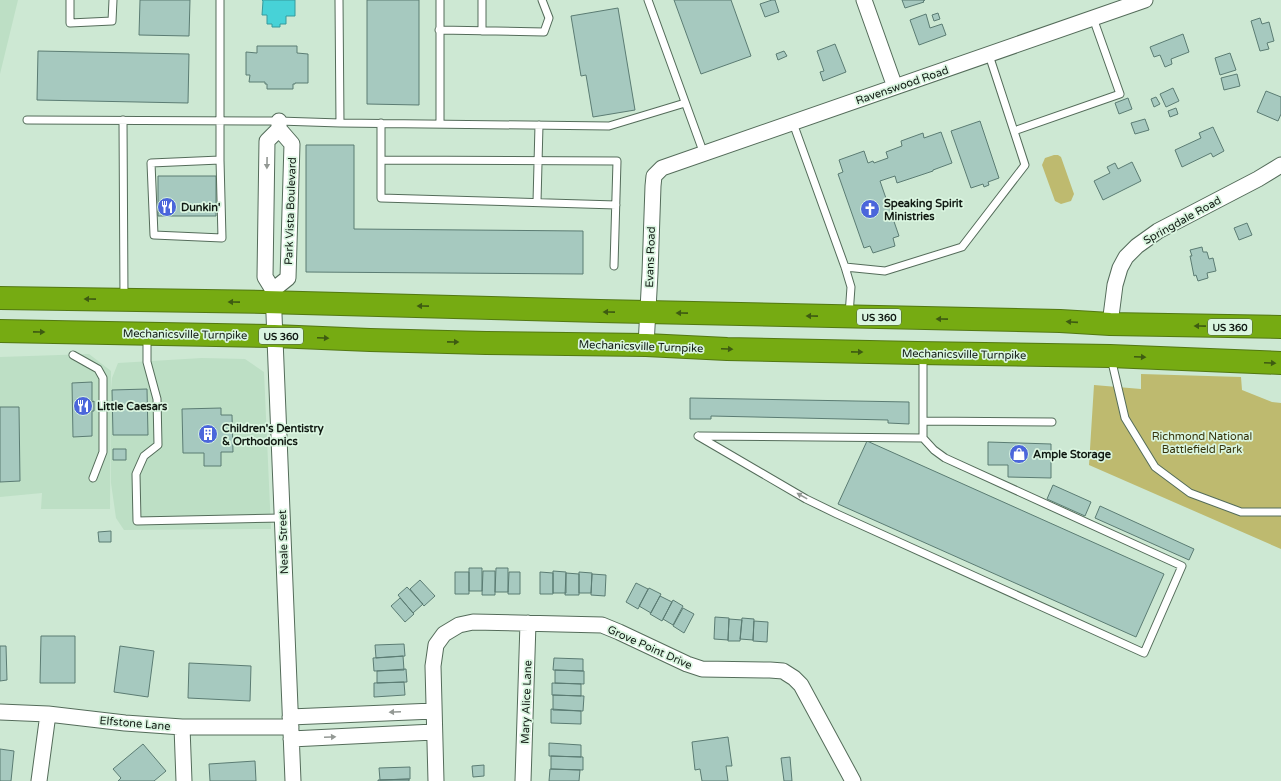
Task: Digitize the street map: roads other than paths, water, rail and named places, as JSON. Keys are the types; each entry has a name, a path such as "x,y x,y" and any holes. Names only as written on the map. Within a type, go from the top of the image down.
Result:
{"highway":[{"name":"US 360","path":"0,298 124,300 273,296 648,312 1060,321 1135,325 1281,327"},
{"path":"1074,356 1103,337 1110,324"},
{"path":"1110,356 1109,343 1112,338 1135,325"},
{"name":"Mechanicsville Turnpike","path":"0,331 148,333 455,342 646,345 727,349 924,354 1110,356 1281,363"}],"street":[{"path":"864,0 895,87"},
{"name":"Ravenswood Road","path":"659,171 662,168 1145,0"},
{"name":"Park Vista Boulevard","path":"279,125 292,144 288,278 273,296 265,277 267,141 279,125"},
{"name":"Springdale Road","path":"1110,324 1115,285 1120,268 1126,257 1137,246 1158,231 1258,179 1281,165"},
{"name":"Evans Road","path":"646,345 653,186 654,176 659,171"},
{"name":"Neale Street","path":"273,296 293,781"},
{"name":"Grove Point Drive","path":"436,781 433,666 436,645 444,634 459,625 473,622 602,625 687,664 702,669 770,670 783,672 794,678 802,685 852,781"},
{"name":"Mary Alice Lane","path":"523,781 528,623"},
{"path":"291,728 434,711"},
{"name":"Elfstone Lane","path":"0,712 48,714 125,723 182,727 291,728"},
{"path":"39,781 48,714"},
{"path":"182,727 184,781"},
{"path":"291,728 434,732"}],"lane":[{"path":"70,0 70,23 112,21 113,0"},
{"path":"220,0 220,160 222,238 154,235 151,163 220,160"},
{"path":"340,0 340,123"},
{"path":"440,0 440,124"},
{"path":"482,0 482,30"},
{"path":"439,30 544,32 549,18 542,0"},
{"path":"648,0 684,103 704,154"},
{"path":"1014,131 1120,94 1093,18"},
{"path":"845,267 885,271 962,247 1025,165 989,55"},
{"path":"27,120 123,120 279,125 381,123 609,126 684,103"},
{"path":"123,120 124,300"},
{"path":"381,123 381,198 616,205"},
{"path":"793,123 851,287 849,316"},
{"path":"537,202 539,125"},
{"path":"381,160 617,162 614,266"},
{"path":"148,333 147,362 157,399 158,445 144,456 136,474 137,521 282,518"},
{"path":"923,438 698,436 806,499 1144,653 1182,566 945,458 934,450 923,438 924,354"},
{"path":"73,355 98,369 103,378 103,452 93,478"},
{"path":"1110,356 1125,418 1154,467 1190,493 1241,512 1281,512"},
{"path":"923,421 1052,422"}],"water":[{"path":"262,0 295,0 295,16 286,16 286,24 280,24 280,27 272,27 272,24 267,24 267,15 262,15"}],"place":[{"name":"Dunkin'","path":"167,207"},
{"name":"Speaking Spirit Ministries","path":"870,209"},
{"name":"Little Caesars","path":"83,406"},
{"name":"Children's Dentistry & Orthodonics","path":"208,434"},
{"name":"Ample Storage","path":"1019,454"}],"park label":[{"name":"Richmond National Battlefield Park","path":"1202,442"}]}
